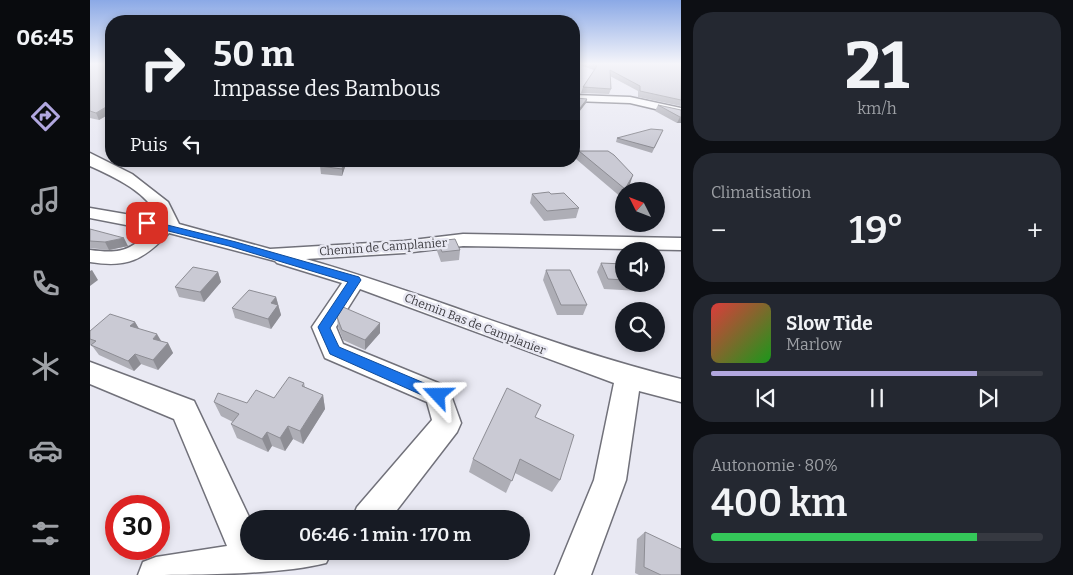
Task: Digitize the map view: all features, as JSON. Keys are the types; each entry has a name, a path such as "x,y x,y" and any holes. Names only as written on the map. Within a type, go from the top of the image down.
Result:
{"street":[{"path":"580,98 630,100 680,112"},
{"path":"90,157 94,162 127,177 162,206 169,227 133,255 124,259 112,260 90,256"},
{"name":"Chemin de Camplanier","path":"90,213 169,227 270,255 404,247 463,240 680,244"},
{"name":"Chemin Bas de Camplanier","path":"270,255 355,280 435,307 525,344 628,379 680,391"},
{"path":"355,280 324,327 334,351 438,395 447,422 377,510"},
{"path":"90,373 184,410 251,561"},
{"path":"573,575 610,480 628,379"},
{"path":"156,575 257,560"}],"building":[{"path":"90,91 105,91 105,108 96,113 90,111"},
{"path":"640,91 681,91 681,100"},
{"path":"580,98 587,99 580,108"},
{"path":"658,105 681,110 681,117 680,117"},
{"path":"651,129 663,130 654,148 617,138"},
{"path":"580,151 608,151 633,175 629,182 617,182"},
{"path":"549,192 551,194 564,193 579,208 547,211 532,194"},
{"path":"90,229 124,238 105,242 90,241"},
{"path":"455,239 460,250 442,252 438,241"},
{"path":"601,263 615,264 615,279 608,279"},
{"path":"193,267 218,272 200,292 175,287"},
{"path":"546,270 570,270 587,305 561,305"},
{"path":"249,290 276,297 271,303 278,305 268,319 232,308"},
{"path":"343,307 380,323 365,340 342,330 337,317"},
{"path":"110,314 135,322 130,326 157,334 153,339 168,343 153,360 135,354 128,361 91,345 96,341 90,339 90,331"},
{"path":"289,377 304,383 302,386 323,395 300,431 288,426 280,438 267,432 262,439 231,424 239,414 214,402 218,393 247,403 256,390 274,398"},
{"path":"507,388 541,405 535,417 574,435 560,480 520,459 512,481 473,459"},
{"path":"645,532 681,549 681,575 661,575 644,567"}],"route":[{"path":"147,223 232,244 355,280 324,327 334,351 438,395"}]}
